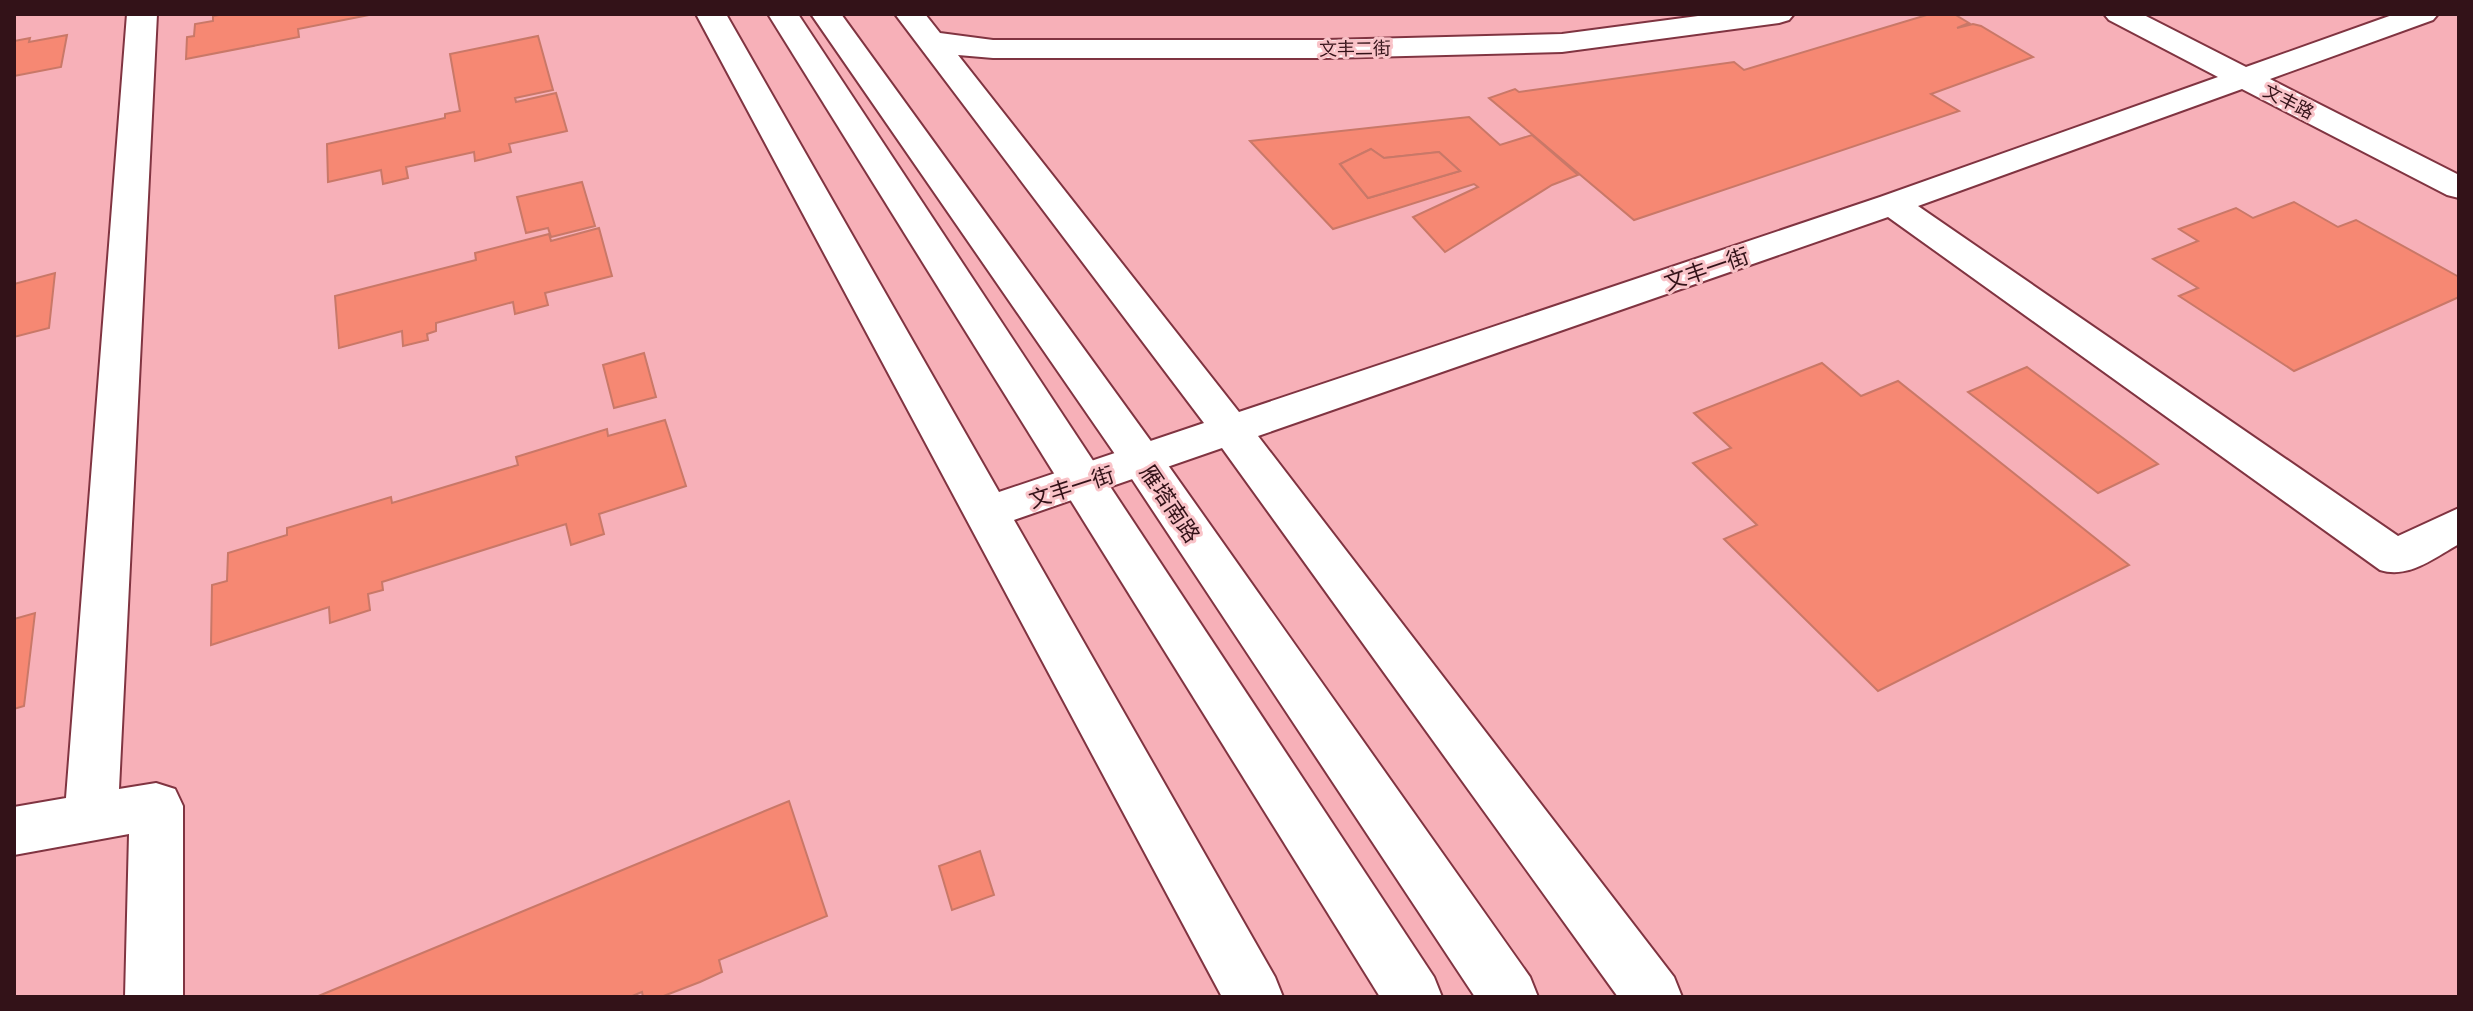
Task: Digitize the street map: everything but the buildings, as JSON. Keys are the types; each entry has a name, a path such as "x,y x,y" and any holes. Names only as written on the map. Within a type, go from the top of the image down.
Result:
{"street":[{"path":"91,817 142,14"},
{"path":"711,14 1254,997"},
{"path":"783,14 1413,997"},
{"name":"雁塔南路","path":"826,14 1143,462 1509,997"},
{"name":"文丰二街","path":"920,26 955,46 993,49 1326,49 1562,43 1648,22 1779,14"},
{"name":"文丰路","path":"2119,14 2459,188"},
{"name":"文丰一街","path":"987,513 1892,204 2423,14"},
{"path":"920,26 1232,431 1653,997"},
{"path":"1892,204 2396,558 2459,524"},
{"path":"14,831 156,806 154,997"}]}
